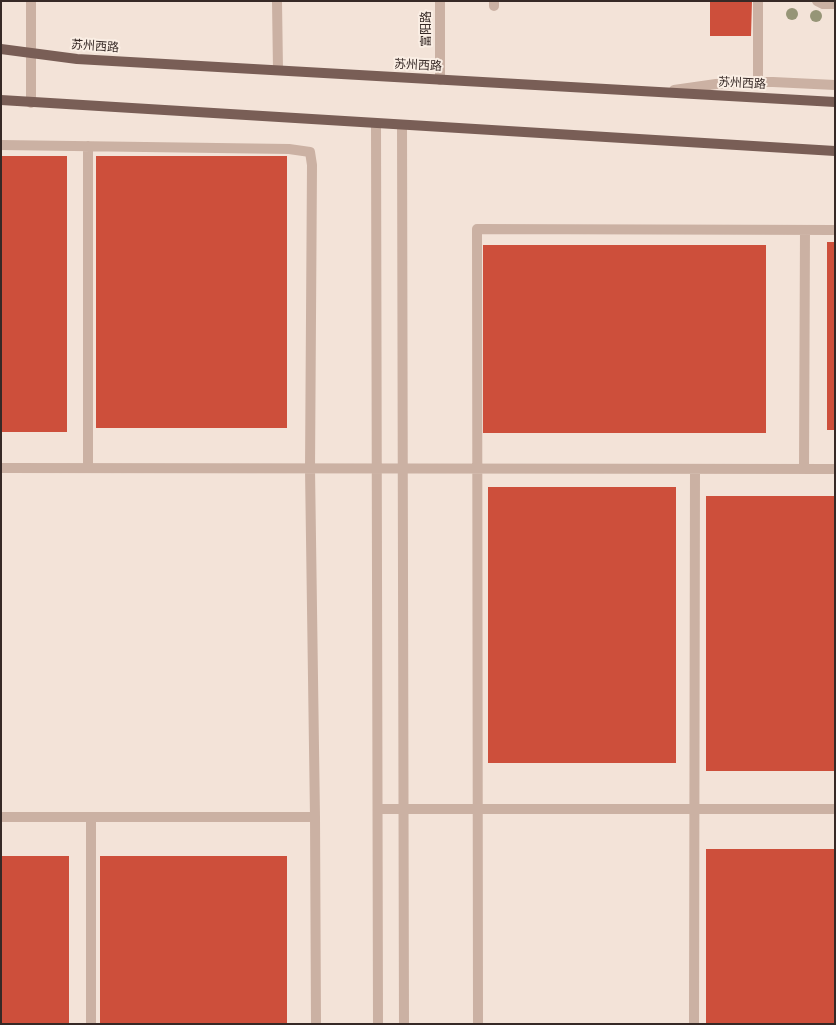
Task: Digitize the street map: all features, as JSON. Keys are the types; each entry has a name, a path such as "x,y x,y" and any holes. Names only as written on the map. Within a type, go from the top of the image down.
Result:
{"main road":[{"name":"苏州西路","path":"1,49 77,59 835,102"},
{"path":"1,100 835,151"}],"street":[{"path":"31,1 31,103"},
{"path":"277,1 278,70"},
{"name":"富阳路","path":"440,1 440,80"},
{"path":"758,1 758,82"},
{"path":"817,1 823,4 835,4"},
{"path":"662,92 716,84 758,82 835,85"},
{"path":"376,124 378,1024"},
{"path":"402,125 404,1024"},
{"path":"1,145 289,149 310,152 310,469 315,817 316,1024"},
{"path":"88,146 88,468"},
{"path":"478,1024 477,229 835,230"},
{"path":"804,469 805,230"},
{"path":"1,468 835,469"},
{"path":"694,1024 696,469"},
{"path":"378,809 835,809"},
{"path":"1,817 315,817"},
{"path":"91,817 91,1024"}],"building":[{"path":"710,1 752,1 751,36 710,36"},
{"path":"1,156 67,156 67,432 1,432"},
{"path":"96,156 287,156 287,428 96,428"},
{"path":"827,242 835,242 835,430 827,430"},
{"path":"483,245 766,245 766,433 483,433"},
{"path":"488,487 676,487 676,763 488,763"},
{"path":"706,496 835,496 835,771 706,771"},
{"path":"706,849 835,849 835,1024 706,1024"},
{"path":"1,856 69,856 69,1024 1,1024"},
{"path":"100,856 287,856 287,1024 100,1024"}]}
